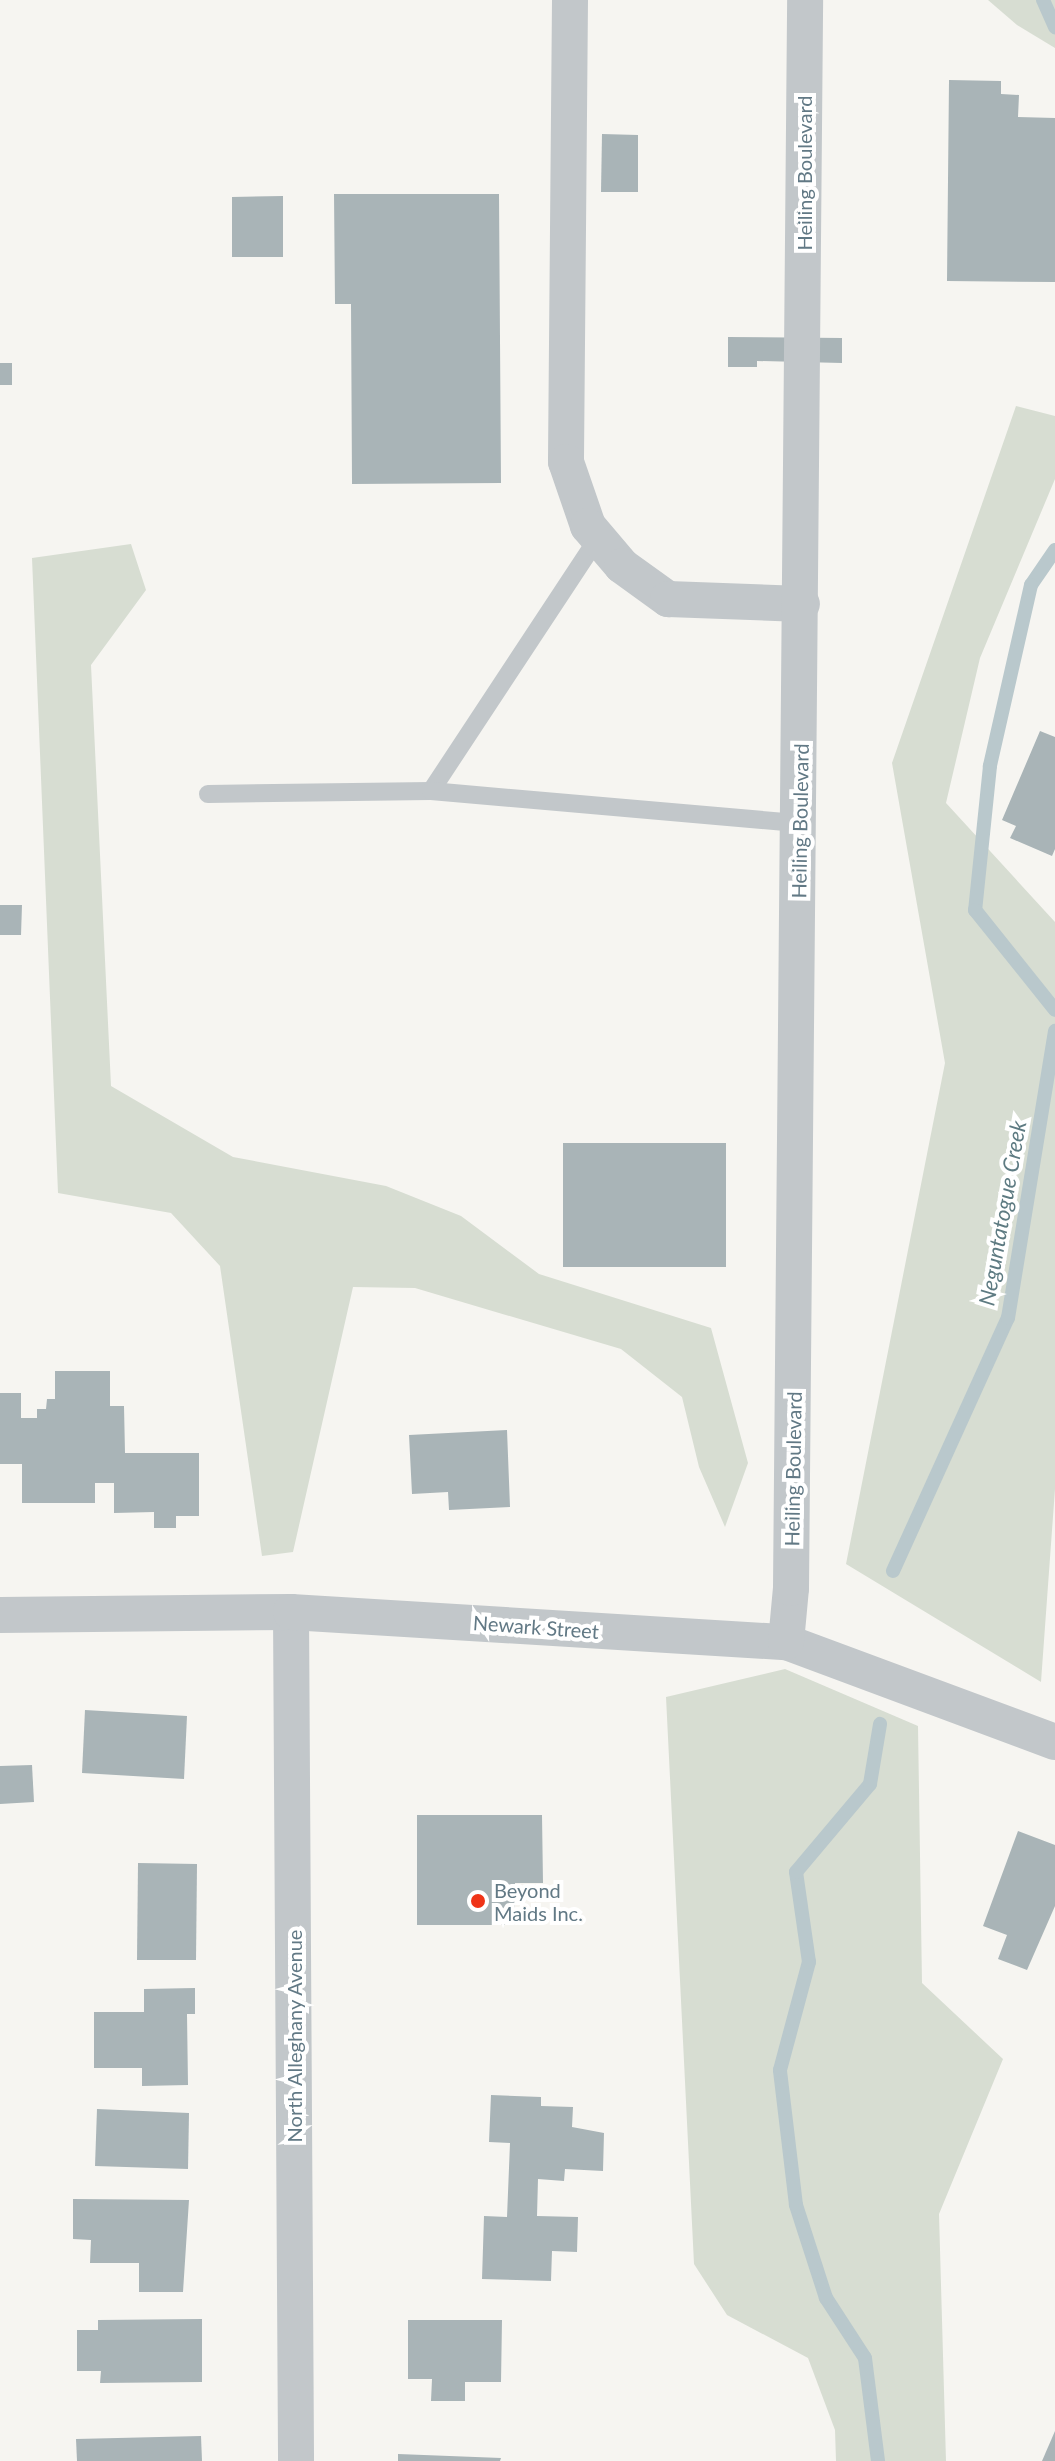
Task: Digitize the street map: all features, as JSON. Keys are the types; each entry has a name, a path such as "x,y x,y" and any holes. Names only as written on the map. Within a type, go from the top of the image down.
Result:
{"street":[{"path":"570,0 566,462 588,526 622,566 668,599 802,604"},
{"name":"Heiling Boulevard","path":"786,1642 791,1588 800,823 805,0"},
{"name":"Newark Street","path":"0,1615 291,1612 786,1642 1055,1742"},
{"name":"North Alleghany Avenue","path":"291,1612 296,2461"}],"lane":[{"path":"431,791 598,538"},
{"path":"208,794 431,791 800,823"}],"shaded area":[{"path":"988,0 1055,0 1055,48 1017,25"},
{"path":"1016,406 1055,416 1055,479 980,658 946,803 1055,922 1055,1489 1041,1682 846,1564 945,1063 892,763"},
{"path":"131,544 146,590 91,665 111,1086 233,1157 386,1186 461,1216 539,1274 711,1328 748,1463 725,1527 699,1467 682,1397 621,1349 415,1288 353,1287 293,1552 262,1556 220,1266 171,1213 58,1193 32,558"},
{"path":"785,1669 918,1726 922,1983 1003,2059 939,2214 946,2461 836,2461 835,2430 808,2358 727,2315 694,2264 666,1697"}],"building":[{"path":"949,80 1001,81 1001,94 1019,95 1018,117 1055,118 1055,282 947,281"},
{"path":"602,134 638,135 638,192 601,192"},
{"path":"334,194 499,194 501,483 352,484 351,304 335,304"},
{"path":"283,196 283,257 232,257 232,197"},
{"path":"728,337 842,338 842,363 757,361 757,367 728,367"},
{"path":"0,363 12,363 12,385 0,385"},
{"path":"1040,731 1055,737 1055,849 1052,856 1010,838 1016,826 1002,820"},
{"path":"0,905 22,905 21,935 0,935"},
{"path":"563,1143 726,1143 726,1267 563,1267"},
{"path":"55,1371 110,1371 110,1406 124,1406 125,1453 199,1453 199,1516 176,1516 176,1528 154,1528 154,1512 114,1513 114,1483 95,1483 95,1503 22,1503 22,1464 0,1464 0,1393 21,1393 21,1418 37,1418 37,1409 46,1409 47,1399 55,1399"},
{"path":"507,1430 510,1507 449,1510 448,1492 412,1494 409,1435"},
{"path":"85,1710 187,1716 184,1779 82,1773"},
{"path":"32,1765 34,1802 0,1804 0,1766"},
{"path":"417,1815 542,1815 543,1883 515,1883 515,1925 417,1925"},
{"path":"1018,1831 1055,1845 1055,1906 1027,1970 998,1959 1007,1935 983,1926"},
{"path":"138,1863 197,1864 196,1960 137,1960"},
{"path":"195,1988 195,2014 187,2014 188,2085 142,2086 142,2068 94,2068 94,2012 144,2012 144,1989"},
{"path":"491,2095 541,2097 541,2106 573,2107 572,2127 604,2133 603,2171 565,2169 564,2181 538,2179 537,2216 578,2217 577,2252 552,2251 551,2281 482,2279 484,2216 507,2217 510,2143 489,2142"},
{"path":"97,2109 189,2113 188,2169 95,2166"},
{"path":"73,2199 189,2200 183,2292 139,2292 139,2263 90,2263 91,2240 73,2239"},
{"path":"202,2319 202,2382 100,2383 101,2371 77,2371 77,2330 98,2330 98,2320"},
{"path":"408,2320 502,2320 501,2382 465,2382 465,2401 431,2401 432,2379 408,2379"},
{"path":"1055,2431 1055,2461 1042,2461"},
{"path":"201,2436 202,2461 77,2461 76,2439"},
{"path":"398,2454 501,2458 500,2461 398,2461"}],"waterway":[{"name":"Neguntatogue Creek","path":"1043,0 1055,27"},
{"name":"Neguntatogue Creek","path":"1055,550 1031,585 990,766 975,910 1055,1010"},
{"name":"Neguntatogue Creek","path":"893,1571 1008,1318 1055,1031"},
{"name":"Neguntatogue Creek","path":"878,2461 865,2358 826,2298 796,2205 780,2070 809,1962 796,1872 870,1784 880,1724"}],"place":[{"name":"Beyond Maids Inc.","path":"478,1901"}]}
